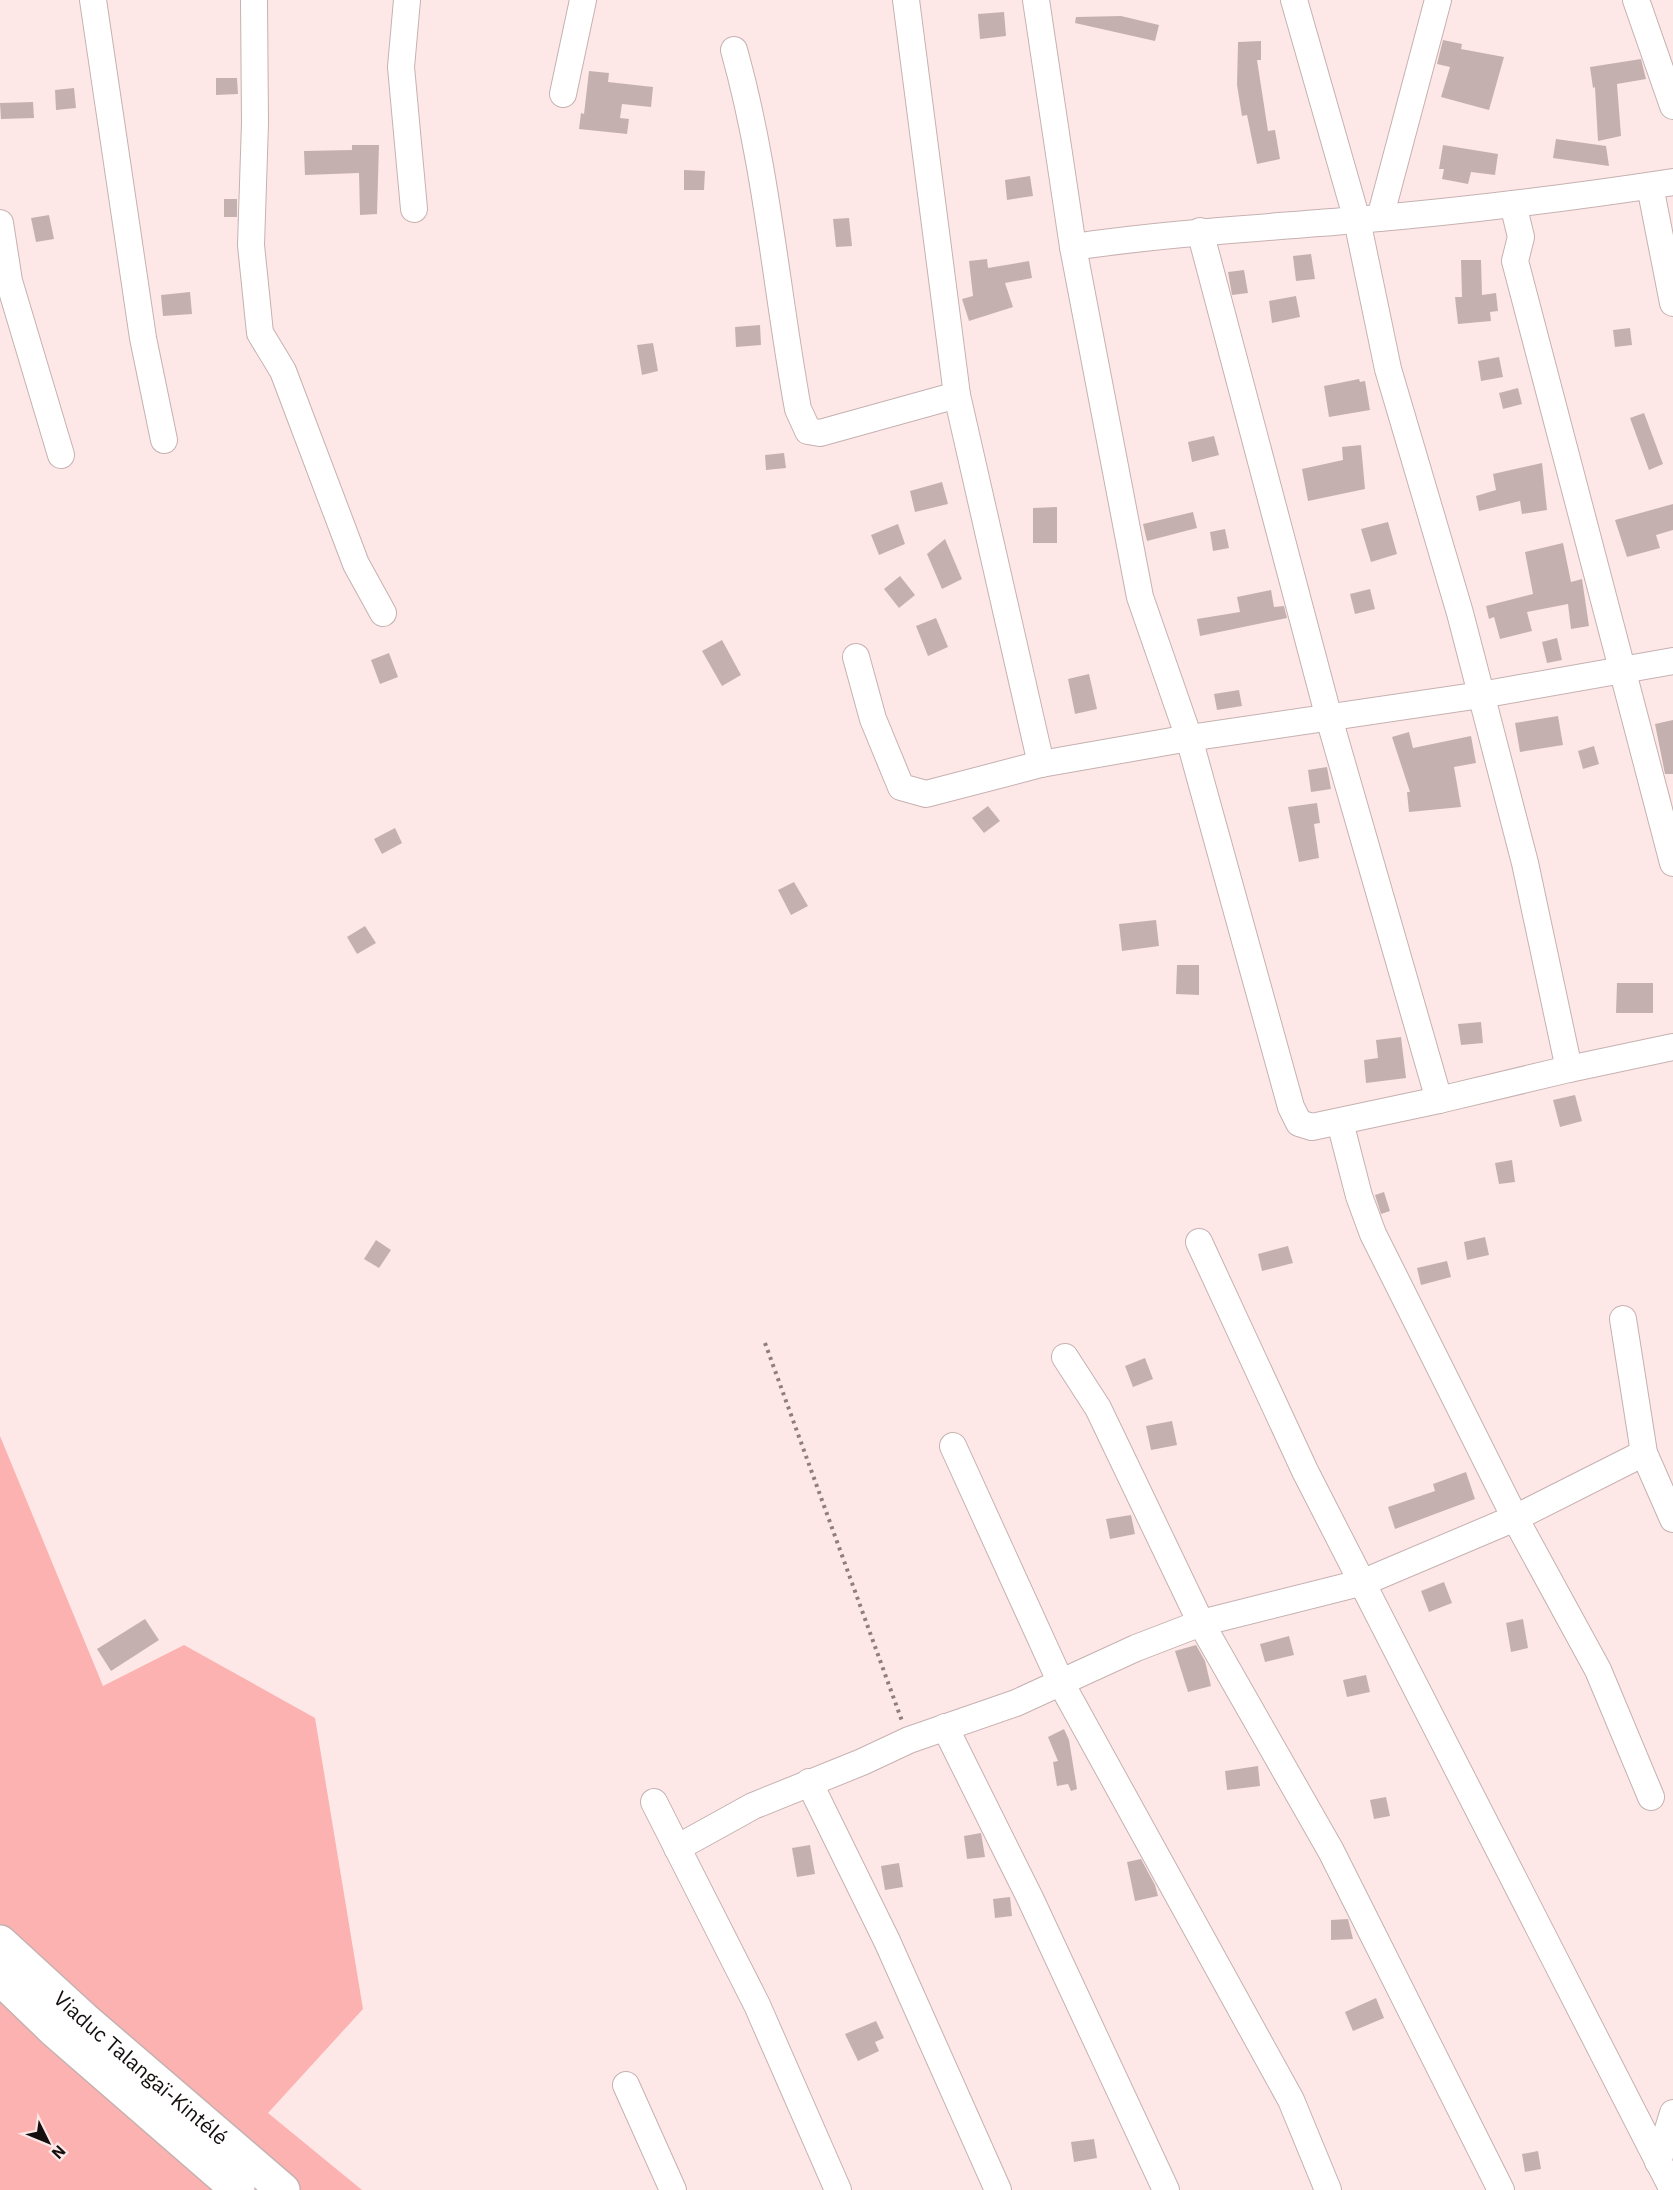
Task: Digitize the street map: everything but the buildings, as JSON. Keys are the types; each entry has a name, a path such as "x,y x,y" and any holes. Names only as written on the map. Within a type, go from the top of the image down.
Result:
{"highway":[{"name":"Viaduc Talangaï-Kintélé","path":"0,1942 84,2019 283,2190"},
{"name":"Viaduc Talangaï-Kintélé","path":"0,1978 64,2039 238,2190"}],"street":[{"path":"93,0 143,338 164,440"},
{"path":"254,0 255,123 251,245 260,333 283,371 356,564 383,613"},
{"path":"407,0 401,67 414,209"},
{"path":"563,94 583,0"},
{"path":"906,0 957,395 1041,764"},
{"path":"1036,0 1073,247 1140,597 1189,738 1295,1117 1305,1126 1340,1122 1673,1047"},
{"path":"1294,0 1368,219 1388,369 1460,613 1525,863 1569,1069"},
{"path":"1368,219 1438,0"},
{"path":"1636,0 1673,106"},
{"path":"734,50 747,96 764,180 798,408 808,431 820,433 957,395"},
{"path":"1073,247 1200,231 1368,219 1513,204 1661,184 1673,303"},
{"path":"1513,204 1521,237 1515,261 1624,669 1673,863"},
{"path":"0,223 9,281 61,455"},
{"path":"1200,231 1329,718 1439,1100"},
{"path":"856,657 873,719 902,787 926,794 1041,764 1189,738 1481,695 1673,661"},
{"path":"1340,1122 1359,1197 1373,1233 1515,1518 1598,1670 1651,1797"},
{"path":"1199,1242 1305,1471 1364,1582 1673,2190"},
{"path":"1623,1319 1644,1453 1673,1519"},
{"path":"1065,1357 1098,1407 1201,1623 1330,1851 1501,2190"},
{"path":"953,1446 1061,1683 1291,2100 1328,2190"},
{"path":"677,1848 753,1806 862,1762 909,1740 1061,1683 1136,1648 1201,1623 1364,1582 1515,1518 1644,1453"},
{"path":"945,1727 1030,1898 1166,2190"},
{"path":"809,1782 887,1941 998,2190"},
{"path":"654,1802 757,2005 838,2190"},
{"path":"626,2085 673,2190"},
{"path":"1658,2162 1673,2113"}],"path":[{"path":"765,1344 909,1740"}],"shaded area":[{"path":"0,1436 103,1686 184,1645 315,1718 363,2009 268,2113 362,2190 0,2190"}]}
